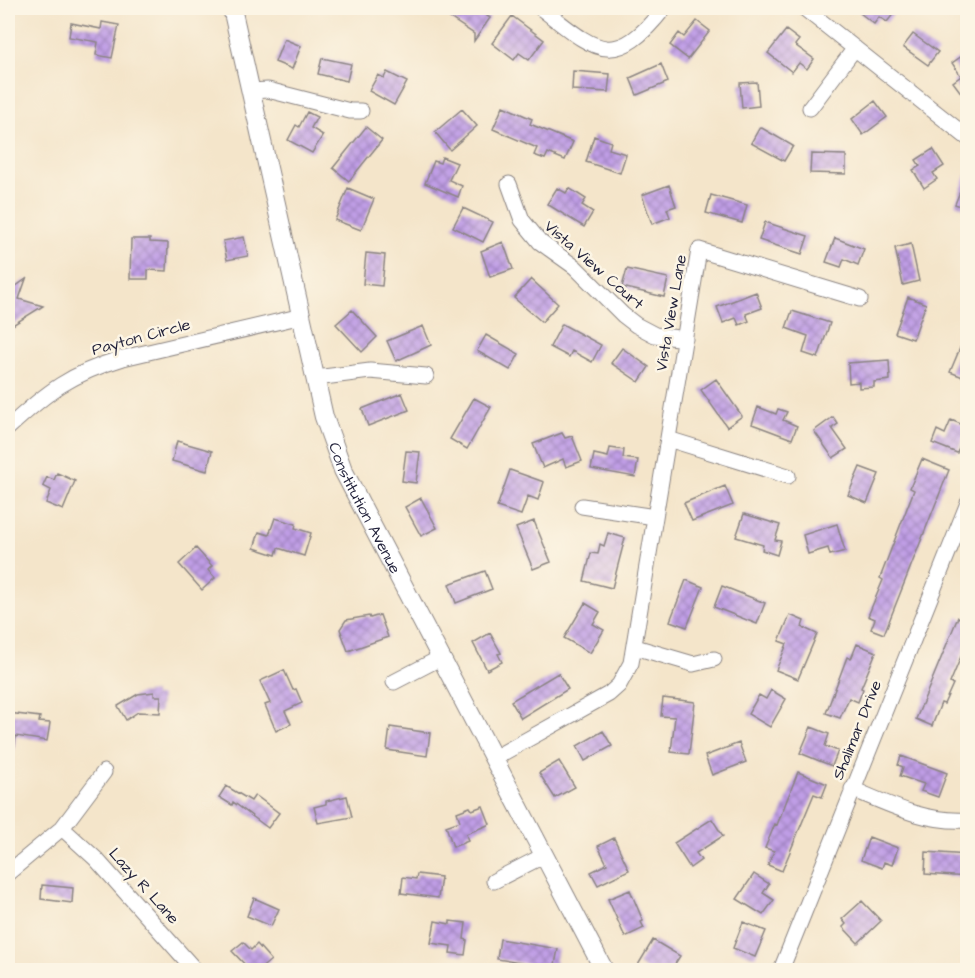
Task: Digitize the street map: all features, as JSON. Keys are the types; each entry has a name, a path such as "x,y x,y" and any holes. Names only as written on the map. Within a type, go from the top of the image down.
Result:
{"main road":[{"name":"Constitution Avenue","path":"232,8 324,417 343,470 604,970"}],"street":[{"path":"541,8 590,44 609,48 629,43 639,37 664,8"},
{"path":"804,8 968,138"},
{"path":"810,108 855,48"},
{"path":"251,91 268,90 350,111 361,111"},
{"name":"Vista View Court","path":"509,184 522,220 530,233 575,267 622,315 655,335 685,339"},
{"name":"Vista View Lane","path":"494,758 609,694 626,674 634,647 699,250 860,299"},
{"name":"Payton Circle","path":"8,428 58,386 97,366 302,316"},
{"path":"316,378 370,371 426,376"},
{"path":"668,439 788,476"},
{"name":"Shalimar Drive","path":"782,970 852,789 963,527 968,503"},
{"path":"582,506 655,517"},
{"path":"634,647 693,664 714,659"},
{"path":"394,682 442,657"},
{"path":"8,873 62,828 104,772"},
{"path":"852,789 924,817 937,820 968,820"},
{"name":"Lazy R Lane","path":"62,828 96,859 195,970"},
{"path":"494,881 545,855"}],"building":[{"path":"435,8 475,8 490,18 474,41 474,34"},
{"path":"864,8 898,8 887,22 879,17 874,24 860,13"},
{"path":"512,16 544,40 529,60 519,53 514,60 492,43"},
{"path":"697,21 710,31 688,59 670,45 679,33 684,37"},
{"path":"102,22 119,25 112,58 96,55 98,42 69,37 71,23 101,29"},
{"path":"786,30 799,40 795,45 814,59 807,69 799,63 792,72 768,53"},
{"path":"913,34 938,52 928,65 903,47"},
{"path":"284,39 301,46 292,69 275,62"},
{"path":"968,52 968,102 953,82 961,76 952,63"},
{"path":"322,58 351,64 347,81 318,74"},
{"path":"661,64 668,82 637,95 630,78"},
{"path":"573,71 610,74 608,92 572,90"},
{"path":"387,72 407,82 394,105 369,91 378,75 384,78"},
{"path":"757,82 759,106 742,108 740,83"},
{"path":"875,101 887,117 863,135 852,119"},
{"path":"503,106 532,119 530,124 573,142 565,160 548,153 545,159 534,155 537,148 493,129"},
{"path":"462,109 477,126 450,150 435,132"},
{"path":"307,112 317,117 311,128 323,135 312,153 288,140 296,125 299,127"},
{"path":"366,127 382,140 349,181 333,168"},
{"path":"760,127 793,146 784,161 751,143"},
{"path":"594,136 611,142 609,149 626,154 620,173 586,162"},
{"path":"933,149 944,166 933,173 937,179 924,188 913,170 920,166 916,160"},
{"path":"811,154 846,155 846,174 810,173"},
{"path":"442,157 457,163 449,180 462,186 458,197 425,183 434,161 440,163"},
{"path":"968,175 968,209 955,204"},
{"path":"669,185 676,206 667,209 670,217 652,224 642,195"},
{"path":"348,188 374,199 361,230 335,220"},
{"path":"557,188 566,193 569,188 586,199 582,205 593,212 584,227 547,204"},
{"path":"711,195 747,205 742,223 706,213"},
{"path":"463,208 493,222 483,242 453,227"},
{"path":"765,222 808,236 802,254 759,240"},
{"path":"244,237 248,256 227,260 223,241"},
{"path":"835,238 864,249 858,265 844,259 841,267 826,262"},
{"path":"131,239 150,239 150,242 168,243 167,271 148,270 148,279 130,279"},
{"path":"503,242 513,269 490,277 481,251"},
{"path":"911,244 919,281 903,285 895,248"},
{"path":"366,253 385,255 382,286 363,284"},
{"path":"627,269 668,278 664,297 622,287"},
{"path":"26,279 19,299 43,306 8,328 8,292"},
{"path":"531,279 558,304 542,322 514,298"},
{"path":"756,292 762,308 746,314 749,321 739,325 736,318 723,323 717,307"},
{"path":"908,297 926,304 913,339 895,333"},
{"path":"352,310 377,337 362,352 336,324"},
{"path":"792,311 830,323 818,358 803,353 808,336 786,328"},
{"path":"562,324 601,345 592,362 572,351 569,357 550,347"},
{"path":"423,326 431,345 396,361 387,341"},
{"path":"968,329 968,379 950,372"},
{"path":"486,335 519,354 510,370 477,351"},
{"path":"622,348 649,367 639,382 611,363"},
{"path":"889,360 890,380 874,382 874,387 859,388 859,382 849,383 848,363"},
{"path":"716,379 742,416 727,427 701,390"},
{"path":"402,393 409,410 368,426 362,409"},
{"path":"474,398 491,407 467,449 450,439"},
{"path":"758,407 776,414 778,409 787,412 783,420 797,426 792,439 752,424"},
{"path":"833,417 838,424 832,428 847,449 833,458 814,431"},
{"path":"951,420 968,427 957,453 932,443 937,430 945,434"},
{"path":"562,433 565,438 572,436 582,461 566,467 563,459 543,468 533,444"},
{"path":"177,441 212,451 207,471 172,461"},
{"path":"610,448 624,450 623,458 638,460 635,477 591,469 594,454 608,457"},
{"path":"406,451 420,452 416,483 402,481"},
{"path":"922,459 949,470 884,634 871,629 875,619 868,616 914,490 910,488"},
{"path":"860,467 879,474 867,503 848,495"},
{"path":"510,470 544,482 538,500 528,496 521,515 497,507"},
{"path":"57,473 75,481 63,510 46,503 51,490 43,486 47,477 54,480"},
{"path":"725,486 733,505 692,521 684,503"},
{"path":"421,498 437,528 421,536 405,507"},
{"path":"744,514 780,525 775,540 781,541 777,555 762,550 763,545 736,537"},
{"path":"275,518 296,524 295,528 311,533 304,556 278,548 276,555 254,548 259,532 269,535"},
{"path":"534,521 551,562 533,569 516,528"},
{"path":"837,524 845,551 830,555 828,548 808,554 803,535"},
{"path":"608,533 625,538 612,588 584,581 591,553 598,554 600,544 604,546"},
{"path":"196,548 212,566 208,570 215,578 202,590 179,564"},
{"path":"485,571 492,589 456,603 449,584"},
{"path":"686,580 703,587 687,627 670,621"},
{"path":"722,586 765,603 757,624 714,607"},
{"path":"585,603 600,612 593,624 604,630 590,653 564,638"},
{"path":"380,615 388,637 348,651 340,629 346,620"},
{"path":"790,615 804,621 802,627 817,634 798,679 776,670 787,644 779,641"},
{"path":"958,617 968,621 968,640 950,683 953,684 944,704 941,703 932,726 916,719"},
{"path":"490,633 501,653 498,654 502,662 487,670 473,643"},
{"path":"857,644 876,652 861,688 863,689 858,702 849,698 840,718 826,713 847,657 851,659"},
{"path":"284,670 302,703 285,711 291,724 276,731 265,705 270,703 260,681"},
{"path":"558,673 568,689 521,718 511,701"},
{"path":"771,690 786,699 770,727 748,714 759,695 766,699"},
{"path":"154,692 154,696 161,696 160,713 138,712 126,720 118,706 138,694"},
{"path":"663,698 695,702 689,754 671,752 675,717 661,716"},
{"path":"8,713 40,717 39,722 50,723 47,741 16,736 13,756 8,755"},
{"path":"390,727 430,733 427,756 387,750"},
{"path":"811,727 829,734 825,746 838,751 832,766 800,753"},
{"path":"603,731 612,746 585,761 577,746"},
{"path":"739,743 746,762 712,775 705,756"},
{"path":"901,756 947,773 938,797 921,791 924,784 900,776 903,767 898,765"},
{"path":"559,761 575,787 555,798 539,773"},
{"path":"798,772 827,784 822,797 814,794 782,871 768,865 774,851 765,848 775,824 777,825"},
{"path":"226,786 251,801 255,795 279,813 268,828 233,802 232,805 219,797"},
{"path":"347,796 352,817 318,823 314,807 326,804 326,801"},
{"path":"483,806 490,824 466,834 468,841 453,847 446,826 460,821 457,812 470,807 472,810"},
{"path":"712,819 723,836 696,853 701,860 690,868 674,843"},
{"path":"869,837 898,848 892,865 884,862 882,868 861,860"},
{"path":"614,838 629,870 598,885 591,872 607,864 598,846"},
{"path":"926,852 968,855 968,877 925,874"},
{"path":"417,874 441,877 438,898 401,893 403,877 416,879"},
{"path":"754,874 769,884 763,893 774,900 763,915 737,899"},
{"path":"42,885 73,888 72,903 41,899"},
{"path":"630,890 644,928 625,937 608,899"},
{"path":"254,898 279,909 271,926 247,916"},
{"path":"862,901 881,921 858,943 843,927 846,924 842,919"},
{"path":"435,921 450,924 450,921 466,923 465,955 450,953 451,946 431,943"},
{"path":"743,922 766,931 755,957 733,948"},
{"path":"500,939 558,949 554,970 526,970 527,964 497,959"},
{"path":"653,940 680,956 671,970 647,970 638,965"},
{"path":"243,942 251,950 257,944 271,960 259,970 250,970 232,951"}]}
